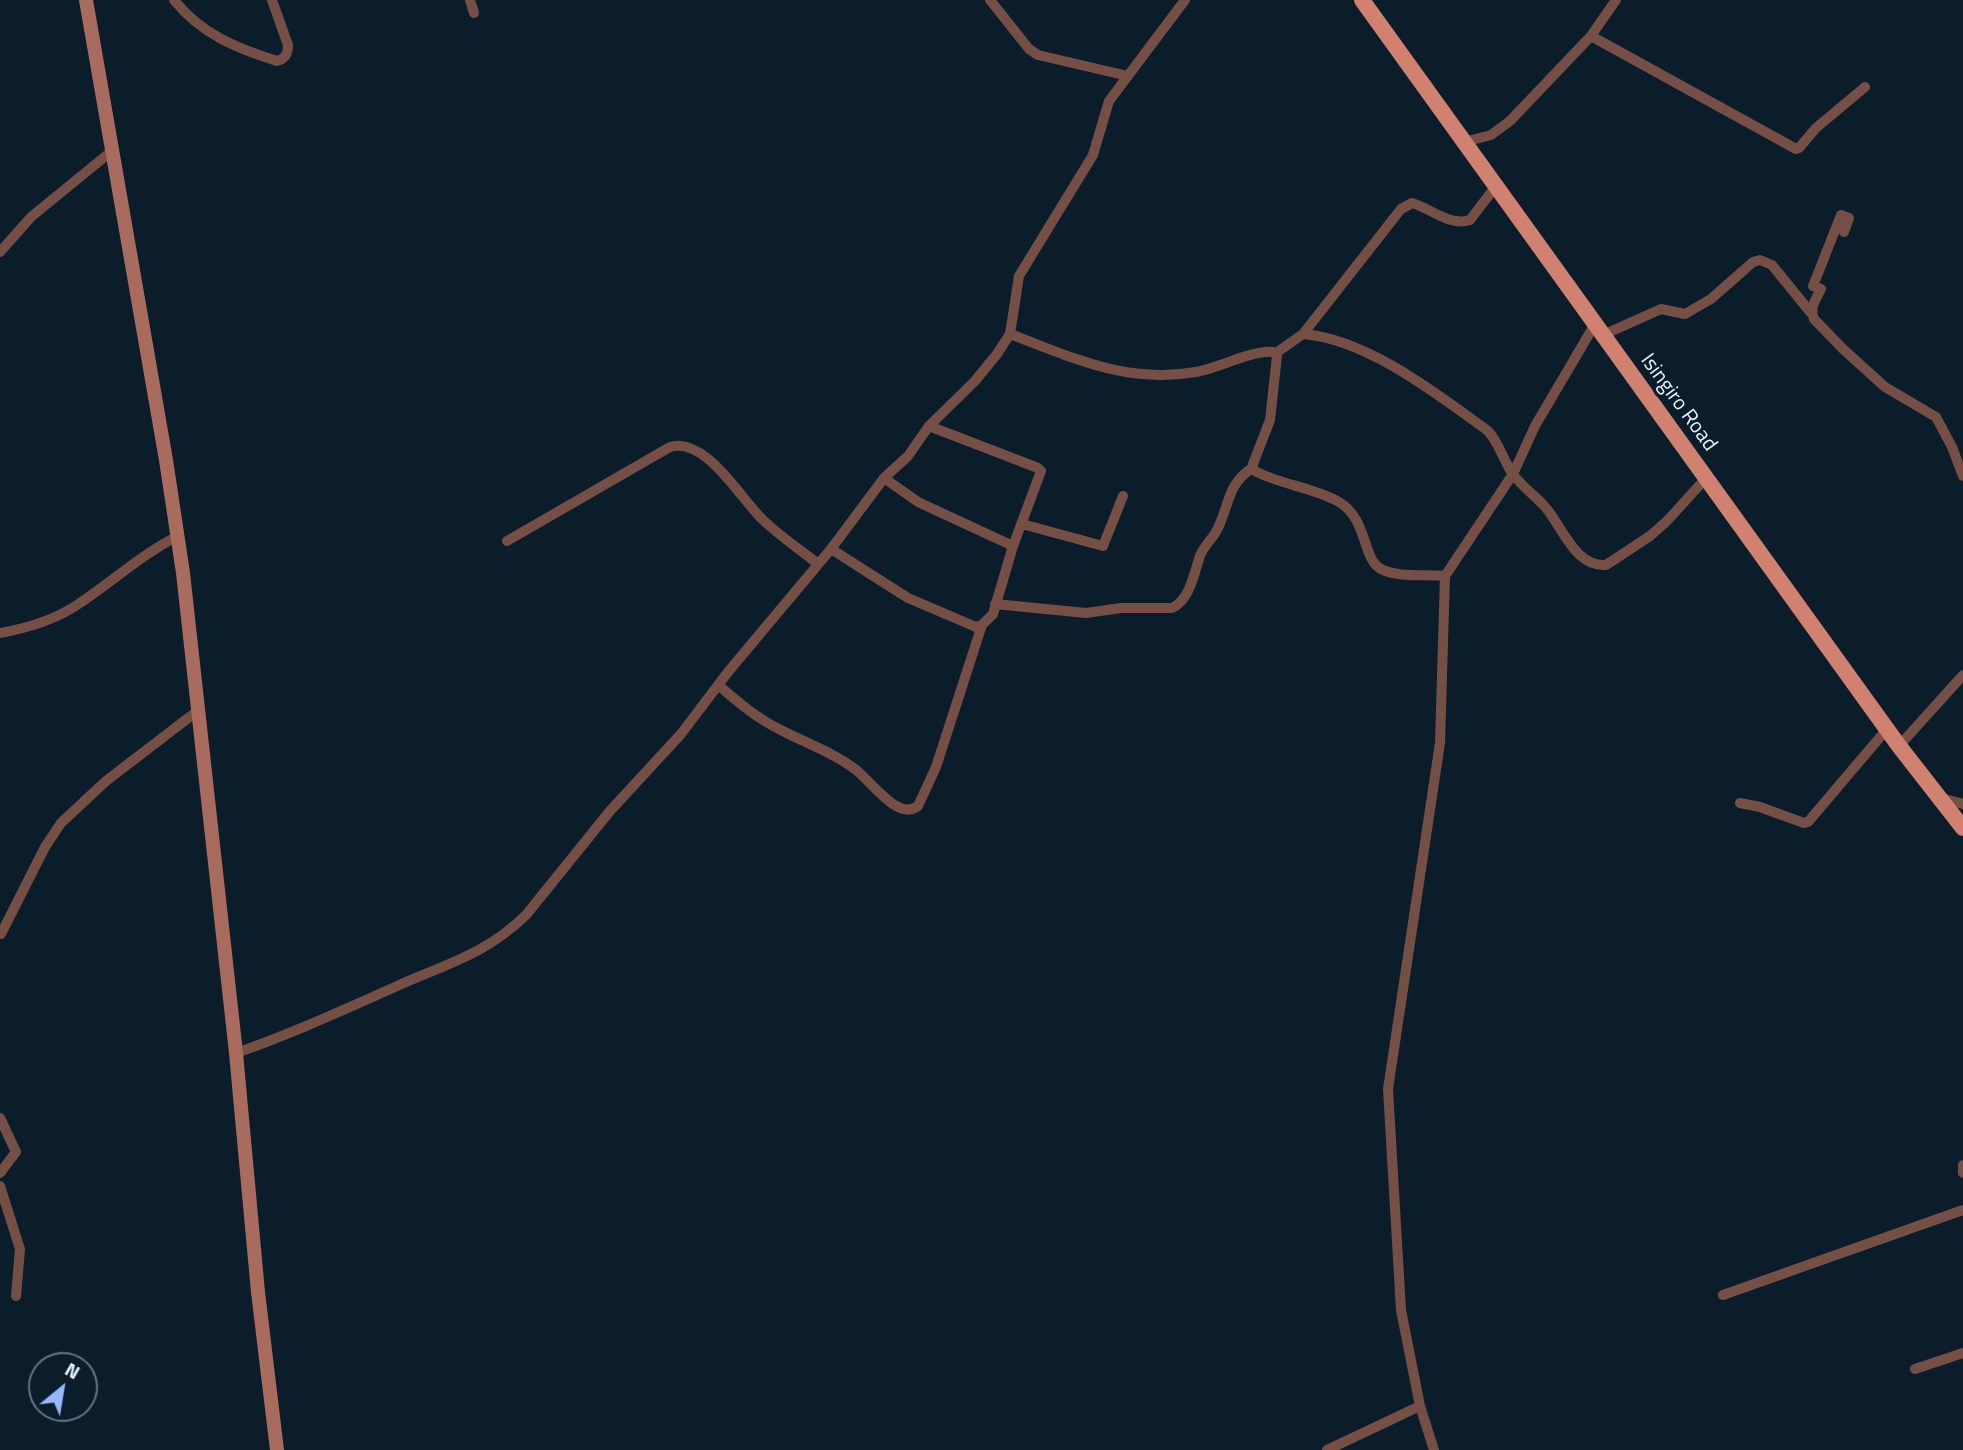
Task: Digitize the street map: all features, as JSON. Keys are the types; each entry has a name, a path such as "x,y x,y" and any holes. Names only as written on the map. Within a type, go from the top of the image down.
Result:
{"main road":[{"path":"86,0 178,536 200,708 258,1292 278,1450"},
{"name":"Isingiro Road","path":"1362,0 1899,746 1963,828"}],"street":[{"path":"174,0 202,29 230,44 277,61 288,53 288,46 272,0"},
{"path":"470,0 474,13"},
{"path":"990,0 1029,49 1038,55 1128,76"},
{"path":"236,1053 298,1030 478,952 526,915 610,811 681,734 718,685 831,549 884,478 908,456 929,426 975,382 1010,334 1019,276 1093,155 1109,101 1185,0"},
{"path":"1464,142 1492,135 1501,129 1591,36 1615,1"},
{"path":"1591,36 1796,149 1816,128 1865,87"},
{"path":"0,253 31,217 113,150"},
{"path":"995,604 1086,613 1121,608 1172,608 1178,605 1196,571 1200,554 1218,528 1233,485 1252,468 1269,420 1276,353 1303,334 1401,209 1412,203 1441,217 1463,222 1470,220 1496,186"},
{"path":"1811,313 1821,289 1813,286 1842,215 1849,218 1844,232"},
{"path":"1434,1450 1420,1406 1401,1310 1388,1089 1440,743 1445,576 1513,474 1535,426 1599,330 1661,309 1685,314 1711,299 1753,262 1760,260 1772,265 1825,332 1885,387 1936,417 1963,476"},
{"path":"1010,334 1101,367 1147,376 1210,370 1260,353 1276,353"},
{"path":"1303,334 1337,339 1379,358 1489,431 1513,474 1549,511 1568,541 1597,566 1606,565 1650,536 1706,478"},
{"path":"831,549 908,598 976,627 993,614 1040,469 929,426"},
{"path":"507,541 679,444 687,445 716,467 751,509 818,564"},
{"path":"1252,468 1256,472 1324,495 1352,512 1362,528 1373,562 1379,568 1391,572 1445,576"},
{"path":"884,478 927,507 1013,546"},
{"path":"1021,524 1103,546 1123,496"},
{"path":"0,634 36,625 79,605 158,546 178,536"},
{"path":"718,685 755,715 777,728 835,754 863,775 894,805 904,811 913,811 923,799 936,767 982,625"},
{"path":"1899,746 1963,675"},
{"path":"1,934 52,835 61,823 106,781 200,708"},
{"path":"1740,803 1808,822 1887,729"},
{"path":"1940,797 1963,804"},
{"path":"0,1118 16,1152 0,1173"},
{"path":"1963,1165 1963,1173"},
{"path":"0,1186 19,1249 16,1296"},
{"path":"1723,1295 1963,1210"},
{"path":"1915,1369 1963,1353"},
{"path":"1327,1450 1420,1406"}]}
